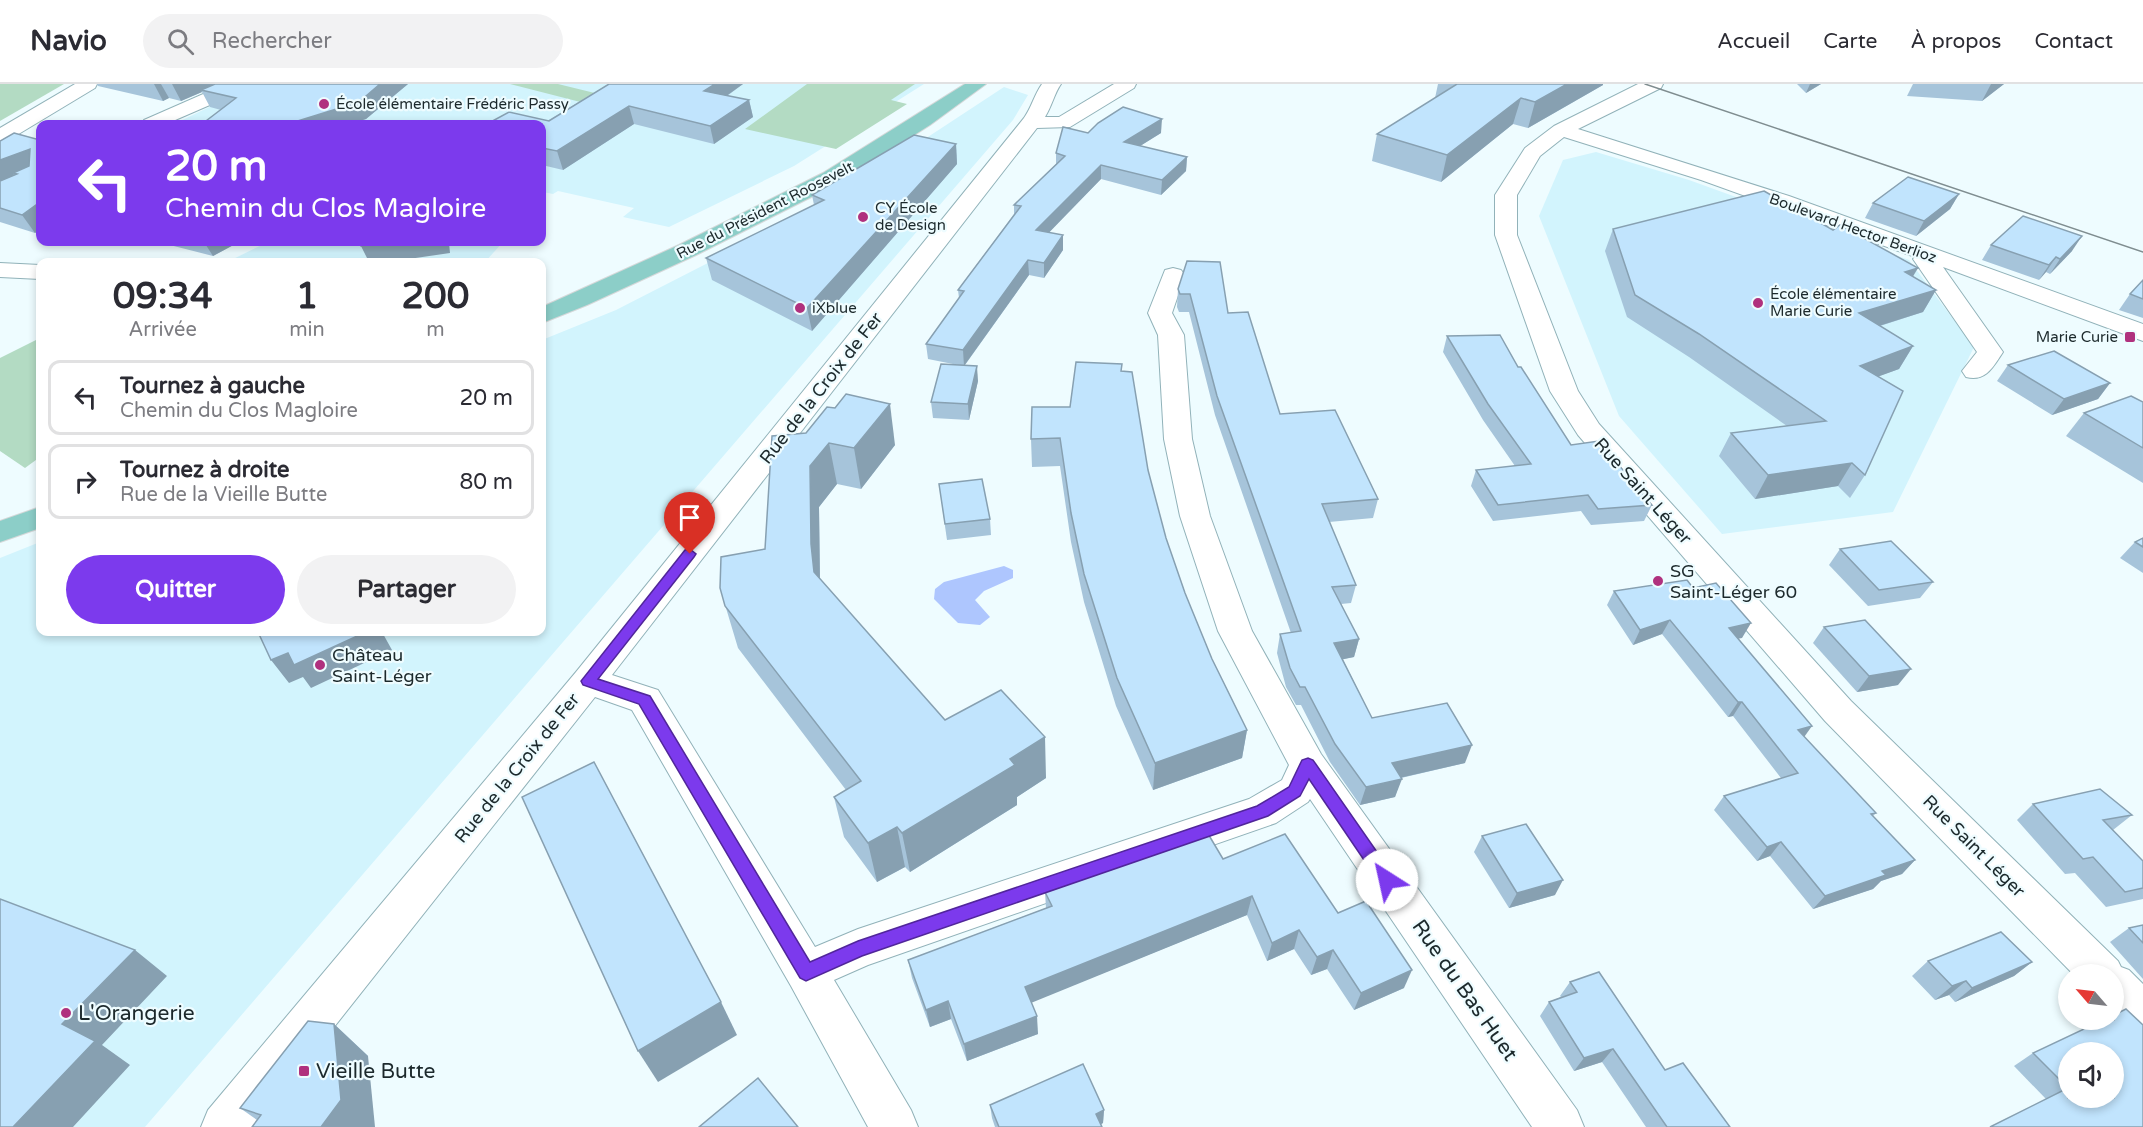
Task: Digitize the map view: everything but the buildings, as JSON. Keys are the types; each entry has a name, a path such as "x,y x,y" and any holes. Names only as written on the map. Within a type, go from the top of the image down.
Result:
{"main road":[{"name":"Rue du Président Roosevelt","path":"546,300 711,223 807,174 869,138 950,84"},
{"name":"Rue du Président Roosevelt","path":"546,314 643,272 829,178 894,140 977,84"},
{"path":"0,512 36,498"},
{"path":"0,532 36,518"}],"street":[{"path":"0,137 88,84"},
{"path":"160,120 242,84"},
{"path":"1031,122 1063,123 1127,84"},
{"name":"Rue Saint Léger","path":"1654,84 1561,130 1532,152 1506,195 1506,236 1560,380 1588,429 1678,531 1703,555 1838,711 2092,964"},
{"name":"Rue de la Croix de Fer","path":"225,1127 588,681 1031,122 1043,105 1047,87"},
{"name":"Boulevard Hector Berlioz","path":"1561,130 1649,157 1845,224 2143,333"},
{"path":"1930,255 1925,259 1990,352 1976,371"},
{"path":"0,270 36,272"},
{"name":"Rue du Bas Huet","path":"1173,275 1160,313 1171,335 1178,439 1195,516 1235,631 1308,765 1560,1127"},
{"path":"588,681 645,700 806,972 894,1127"},
{"path":"806,972 858,949 1262,811 1295,791 1308,765"},
{"path":"2124,995 2143,1014"}],"shaded area":[{"path":"257,84 924,84 794,166 669,227 623,217 634,208 558,191 553,194 546,193 546,120 182,120"},
{"path":"1004,87 1028,95 1013,120 145,1127 0,1127 0,558 36,544 36,636 546,636 546,338 616,310 835,198"},
{"name":"École élémentaire Marie Curie","path":"1596,152 1689,180 1909,260 1974,347 1893,512 1722,534 1619,416 1539,216 1563,160"},
{"path":"260,246 499,246 489,258 235,258"}],"green space":[{"path":"0,84 64,84 0,121"},
{"path":"510,84 558,84 611,97 596,106"},
{"path":"807,84 915,84 891,100 907,104 836,149 745,129"},
{"path":"36,340 36,460 25,468 0,451 0,358"}],"water":[{"path":"1004,566 1013,570 1013,578 984,591 975,600 990,617 980,625 958,623 934,599 935,589 944,582"}],"tram line":[{"path":"1645,84 2143,252"}],"place":[{"name":"École élémentaire Frédéric Passy","path":"324,104"},
{"name":"CY École de Design","path":"863,217"},
{"name":"École élémentaire Marie Curie","path":"1758,303"},
{"name":"iXblue","path":"800,308"},
{"name":"Marie Curie","path":"2130,337"},
{"name":"SG Saint-Léger 60","path":"1658,581"},
{"name":"Château Saint-Léger","path":"320,665"},
{"name":"L'Orangerie","path":"66,1013"},
{"name":"Vieille Butte","path":"304,1071"}],"route":[{"path":"690,554 588,681 645,700 806,972 858,949 1262,811 1295,791 1308,765 1387,880"}]}
